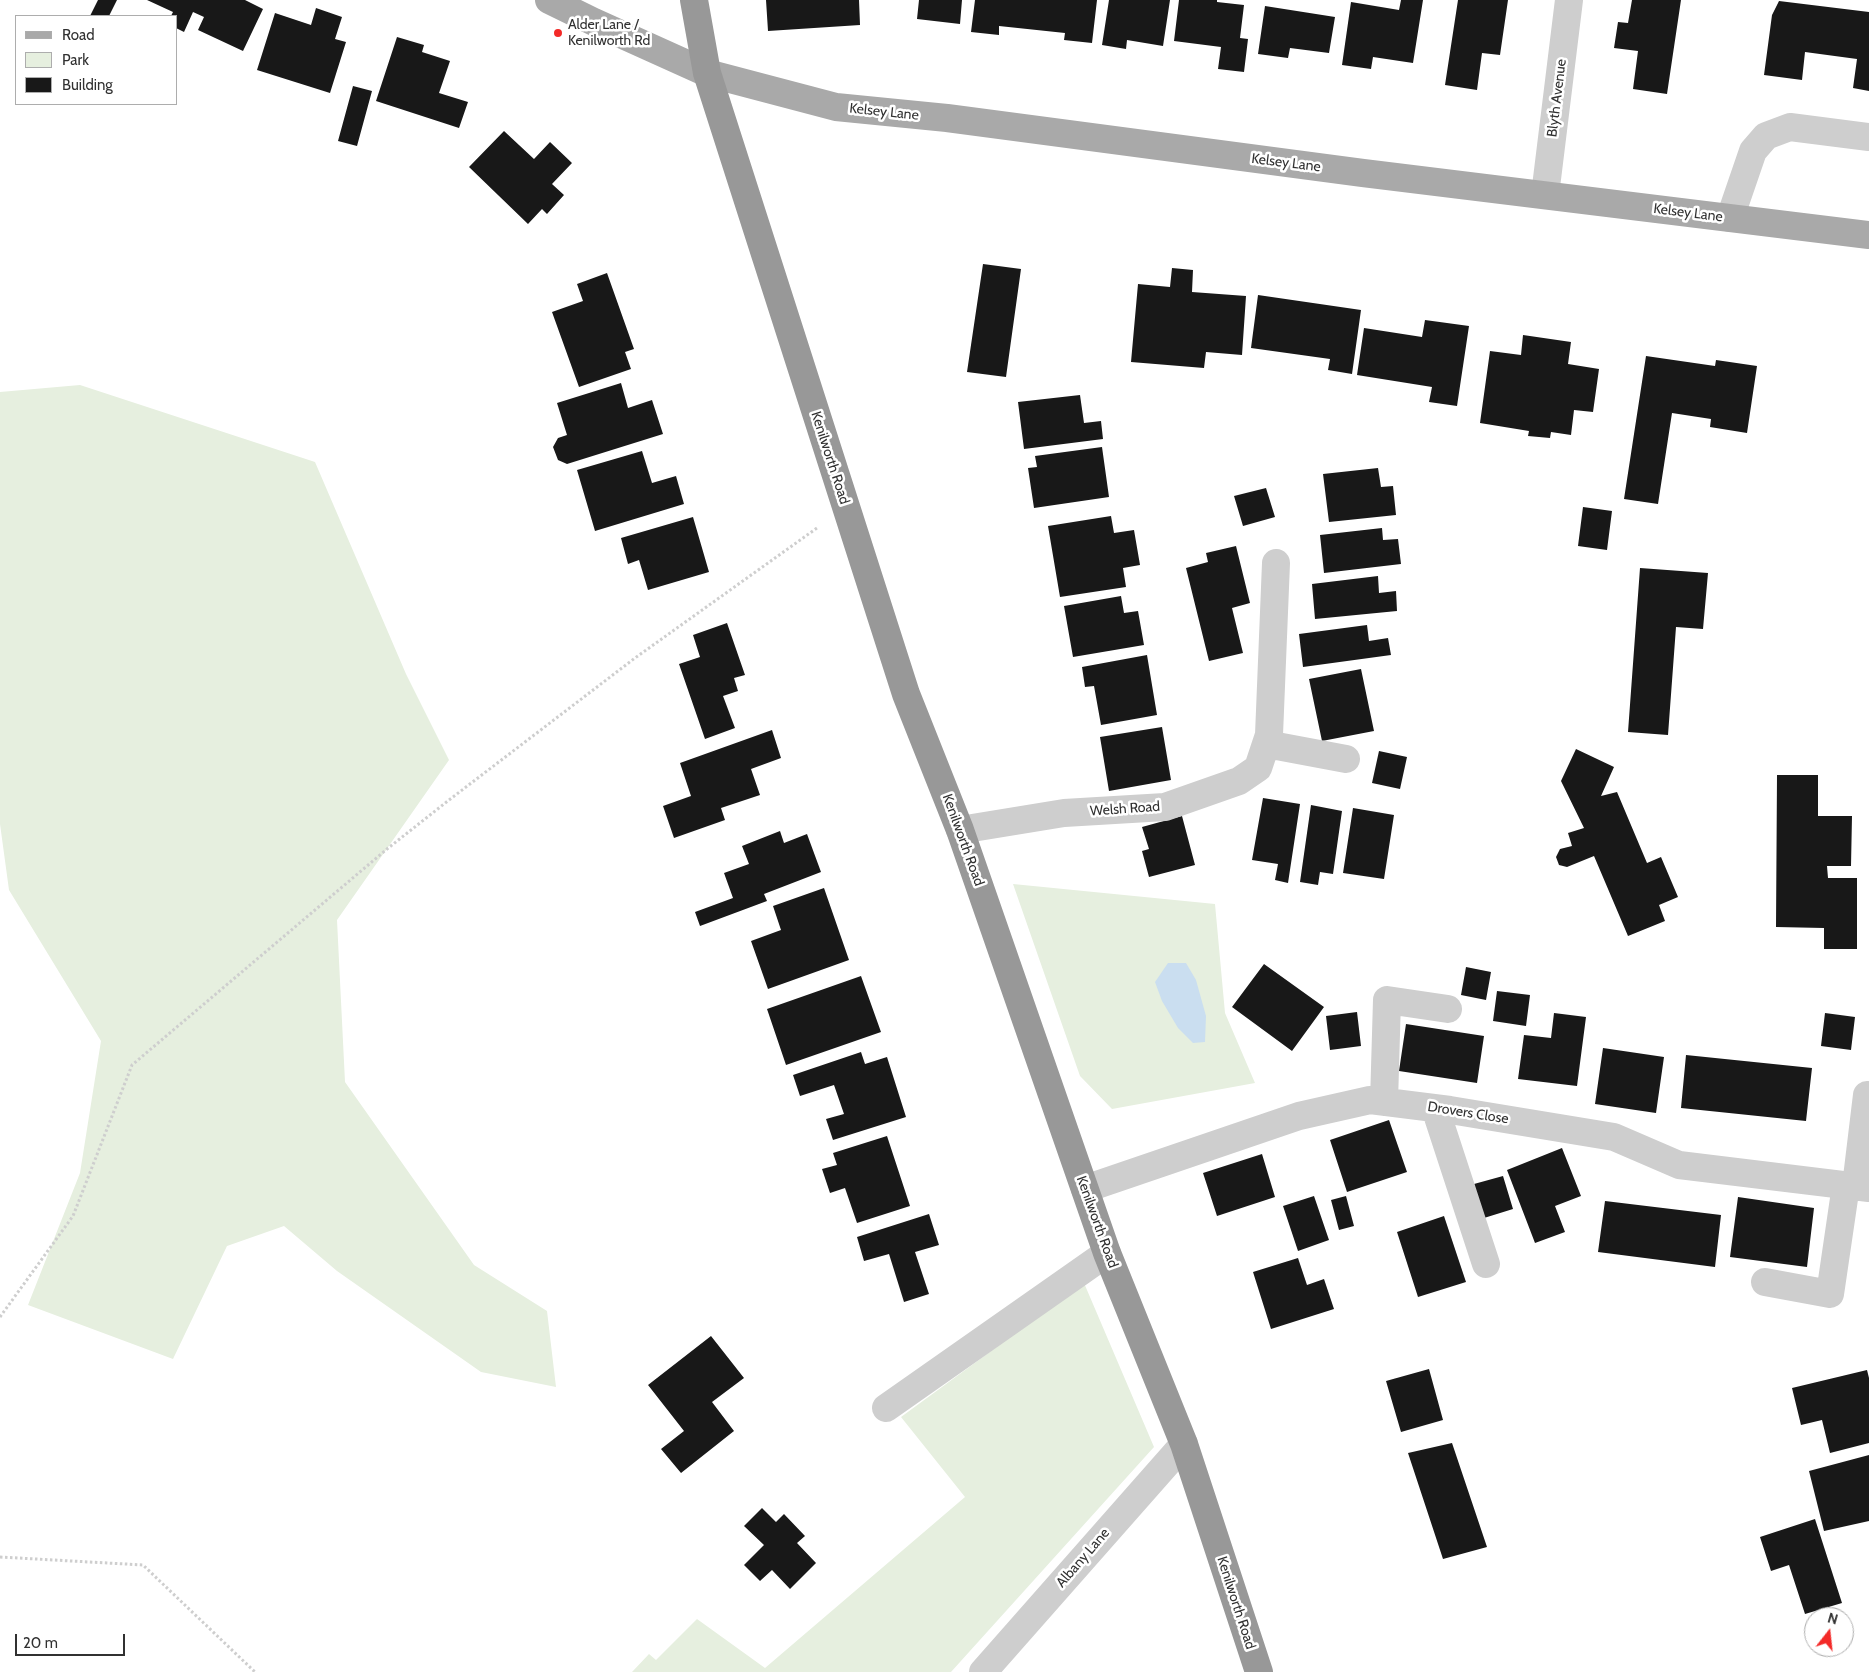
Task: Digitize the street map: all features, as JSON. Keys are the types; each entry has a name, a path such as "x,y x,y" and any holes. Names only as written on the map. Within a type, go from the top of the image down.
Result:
{"highway":[{"name":"Kenilworth Road","path":"694,0 707,72 906,694 960,830 1107,1253 1184,1444 1260,1672"}],"main road":[{"name":"Kelsey Lane","path":"549,0 707,72 836,107 947,118 1869,235"}],"street":[{"name":"Blyth Avenue","path":"1545,195 1569,0"},
{"path":"1730,218 1753,151 1766,136 1790,127 1869,137"},
{"name":"Welsh Road","path":"960,830 1064,813 1165,807 1239,781 1258,768 1269,735 1276,563"},
{"path":"1266,744 1346,759"},
{"path":"1384,1102 1387,1000 1448,1009"},
{"path":"1765,1282 1830,1294 1857,1186 1867,1095"},
{"name":"Drovers Close","path":"1085,1189 1299,1116 1370,1100 1434,1108 1614,1137 1679,1165 1857,1186"},
{"path":"1434,1108 1486,1264"},
{"path":"886,1408 1107,1253"},
{"name":"Albany Lane","path":"983,1672 1184,1444"}],"path":[{"path":"0,1317 73,1216 132,1065 387,849 449,800 635,658 846,508"},
{"path":"0,1557 143,1565 255,1672"}],"green space":[{"path":"80,385 315,462 406,674 449,760 337,920 345,1082 474,1265 547,1311 556,1387 481,1372 337,1271 284,1226 227,1246 173,1359 28,1305 80,1173 101,1041 9,890 0,824 0,392"},
{"path":"1013,884 1215,904 1225,1013 1255,1083 1112,1109 1080,1076"},
{"path":"1084,1283 1154,1447 951,1672 632,1672 649,1654 656,1660 697,1619 765,1668 965,1497 901,1417"}],"water":[{"path":"1168,963 1186,963 1196,980 1206,1016 1205,1042 1193,1043 1178,1028 1162,1001 1155,982"}],"building":[{"path":"98,0 117,0 110,15 90,15"},
{"path":"147,0 245,0 263,9 243,51 198,30 204,17 193,12 184,32 178,29 178,15 172,15 173,12"},
{"path":"766,0 859,0 860,25 768,31"},
{"path":"919,0 962,0 960,24 917,19"},
{"path":"975,0 1097,0 1092,43 1064,40 1065,33 999,26 999,35 971,32"},
{"path":"1109,0 1170,0 1163,46 1127,40 1126,49 1102,45"},
{"path":"1179,0 1217,0 1217,2 1244,5 1240,38 1248,39 1244,72 1218,69 1221,47 1174,41"},
{"path":"1401,0 1423,0 1413,63 1373,57 1371,69 1342,65 1351,2 1399,10"},
{"path":"1458,0 1508,0 1500,55 1482,53 1477,90 1445,85"},
{"path":"1632,0 1681,0 1667,94 1633,89 1638,51 1614,48 1618,22 1628,23"},
{"path":"1779,1 1869,12 1869,91 1853,88 1857,59 1805,52 1802,80 1764,75 1772,15"},
{"path":"1265,6 1335,17 1329,53 1290,48 1288,58 1258,54"},
{"path":"316,8 342,17 335,39 346,42 330,93 257,70 275,13 311,25"},
{"path":"397,37 424,45 422,52 450,61 439,93 468,102 459,128 376,101"},
{"path":"353,86 372,91 357,146 338,141"},
{"path":"504,131 534,159 550,142 572,163 552,184 564,195 547,214 542,209 528,224 469,167"},
{"path":"983,264 1021,269 1006,377 967,372"},
{"path":"1172,268 1193,270 1192,292 1246,296 1242,355 1206,352 1204,368 1131,362 1138,284 1170,287"},
{"path":"607,273 634,349 625,352 631,369 579,387 552,312 583,301 577,284"},
{"path":"1258,295 1361,310 1352,374 1328,370 1330,359 1251,348"},
{"path":"1425,320 1469,326 1457,406 1429,402 1432,387 1357,375 1364,328 1422,337"},
{"path":"1523,335 1571,342 1568,364 1599,369 1593,412 1574,410 1571,435 1551,432 1550,438 1528,436 1529,431 1480,423 1490,351 1521,355"},
{"path":"1646,356 1715,366 1716,360 1757,366 1747,433 1710,427 1711,419 1672,413 1658,504 1624,499"},
{"path":"621,383 628,408 652,400 663,434 567,464 558,460 553,447 558,438 567,435 557,403"},
{"path":"1080,395 1084,423 1101,421 1103,439 1024,449 1018,402"},
{"path":"1102,447 1109,497 1034,508 1028,468 1037,467 1035,456"},
{"path":"642,451 652,483 676,476 684,504 595,531 577,470"},
{"path":"1378,468 1381,487 1393,486 1396,515 1329,522 1323,474"},
{"path":"1266,488 1275,517 1243,526 1234,496"},
{"path":"1583,507 1612,511 1607,550 1578,546"},
{"path":"1111,516 1114,533 1134,530 1140,565 1123,568 1126,587 1060,597 1048,526"},
{"path":"693,517 709,572 648,590 639,560 628,564 621,538"},
{"path":"1382,528 1383,540 1398,539 1401,564 1324,573 1320,535"},
{"path":"1236,546 1250,603 1232,608 1243,653 1209,661 1186,568 1208,562 1206,553"},
{"path":"1640,568 1708,573 1703,629 1676,627 1668,735 1628,732"},
{"path":"1378,576 1379,593 1396,591 1397,611 1315,619 1312,584"},
{"path":"1121,596 1124,613 1138,611 1144,645 1073,657 1064,606"},
{"path":"727,623 745,675 734,678 738,691 723,696 735,728 705,739 679,664 700,657 693,635"},
{"path":"1367,625 1369,641 1388,638 1391,655 1303,667 1299,634"},
{"path":"1147,655 1157,715 1101,725 1094,686 1085,687 1082,667"},
{"path":"1361,669 1374,731 1322,741 1309,679"},
{"path":"1162,727 1171,780 1109,791 1100,737"},
{"path":"772,730 781,758 751,769 760,795 721,808 725,820 674,838 663,806 691,796 680,763"},
{"path":"1576,749 1614,767 1601,796 1617,792 1647,863 1661,857 1678,897 1659,905 1665,921 1628,936 1594,856 1567,867 1559,865 1556,857 1560,849 1572,846 1568,833 1584,828 1561,781"},
{"path":"1379,751 1407,757 1400,789 1372,783"},
{"path":"1777,775 1818,775 1818,816 1852,816 1851,866 1827,866 1828,878 1857,878 1857,949 1824,949 1824,928 1776,927"},
{"path":"1263,798 1300,804 1288,883 1275,880 1278,864 1252,860"},
{"path":"1311,805 1342,811 1333,874 1320,872 1318,885 1300,882"},
{"path":"1353,808 1394,815 1384,879 1343,873"},
{"path":"1182,816 1195,865 1149,877 1142,851 1149,849 1142,827"},
{"path":"780,831 784,843 807,834 821,872 764,894 767,901 700,926 695,912 733,898 724,873 749,864 742,846"},
{"path":"824,888 849,960 768,989 751,941 781,930 773,906"},
{"path":"1264,964 1324,1007 1292,1051 1232,1007"},
{"path":"1466,967 1491,972 1486,1000 1461,995"},
{"path":"861,976 881,1032 786,1065 767,1009"},
{"path":"1497,991 1530,995 1526,1026 1493,1021"},
{"path":"1357,1012 1361,1046 1330,1050 1326,1016"},
{"path":"1554,1013 1586,1017 1577,1086 1518,1079 1524,1035 1551,1038"},
{"path":"1825,1013 1855,1017 1851,1050 1821,1046"},
{"path":"1406,1024 1484,1036 1477,1083 1399,1071"},
{"path":"1603,1048 1664,1057 1656,1113 1595,1104"},
{"path":"861,1052 865,1064 887,1057 906,1117 833,1140 826,1119 844,1114 834,1085 800,1096 793,1075"},
{"path":"1686,1055 1812,1068 1806,1121 1681,1108"},
{"path":"1389,1120 1407,1172 1347,1192 1330,1140"},
{"path":"887,1136 910,1206 857,1223 845,1188 830,1193 822,1169 837,1165 833,1153"},
{"path":"1562,1148 1581,1196 1555,1206 1565,1232 1535,1243 1507,1170"},
{"path":"1262,1154 1275,1197 1217,1216 1203,1173"},
{"path":"1503,1176 1513,1209 1484,1218 1474,1184"},
{"path":"1314,1196 1329,1240 1298,1251 1283,1206"},
{"path":"1346,1196 1354,1226 1339,1230 1331,1200"},
{"path":"1738,1197 1814,1208 1807,1267 1730,1257"},
{"path":"1605,1201 1721,1215 1715,1267 1598,1252"},
{"path":"929,1214 939,1245 915,1252 929,1294 904,1302 889,1254 864,1261 857,1237"},
{"path":"1444,1216 1466,1282 1418,1297 1397,1232"},
{"path":"1298,1258 1307,1285 1324,1279 1334,1309 1271,1329 1253,1272"},
{"path":"711,1336 744,1378 712,1402 734,1431 681,1473 661,1449 684,1431 648,1385"},
{"path":"1429,1369 1443,1420 1401,1432 1386,1381"},
{"path":"1867,1370 1869,1378 1869,1443 1830,1453 1822,1420 1801,1425 1792,1388"},
{"path":"1452,1443 1487,1547 1443,1559 1408,1453"},
{"path":"1869,1455 1869,1521 1824,1531 1809,1471"},
{"path":"762,1508 776,1522 784,1514 805,1536 797,1543 816,1563 790,1589 772,1570 760,1581 744,1565 764,1545 744,1526"},
{"path":"1815,1519 1842,1603 1829,1607 1804,1607 1804,1611 1789,1565 1771,1571 1760,1537"}],"place":[{"name":"Alder Lane / Kenilworth Rd","path":"558,33"}]}
